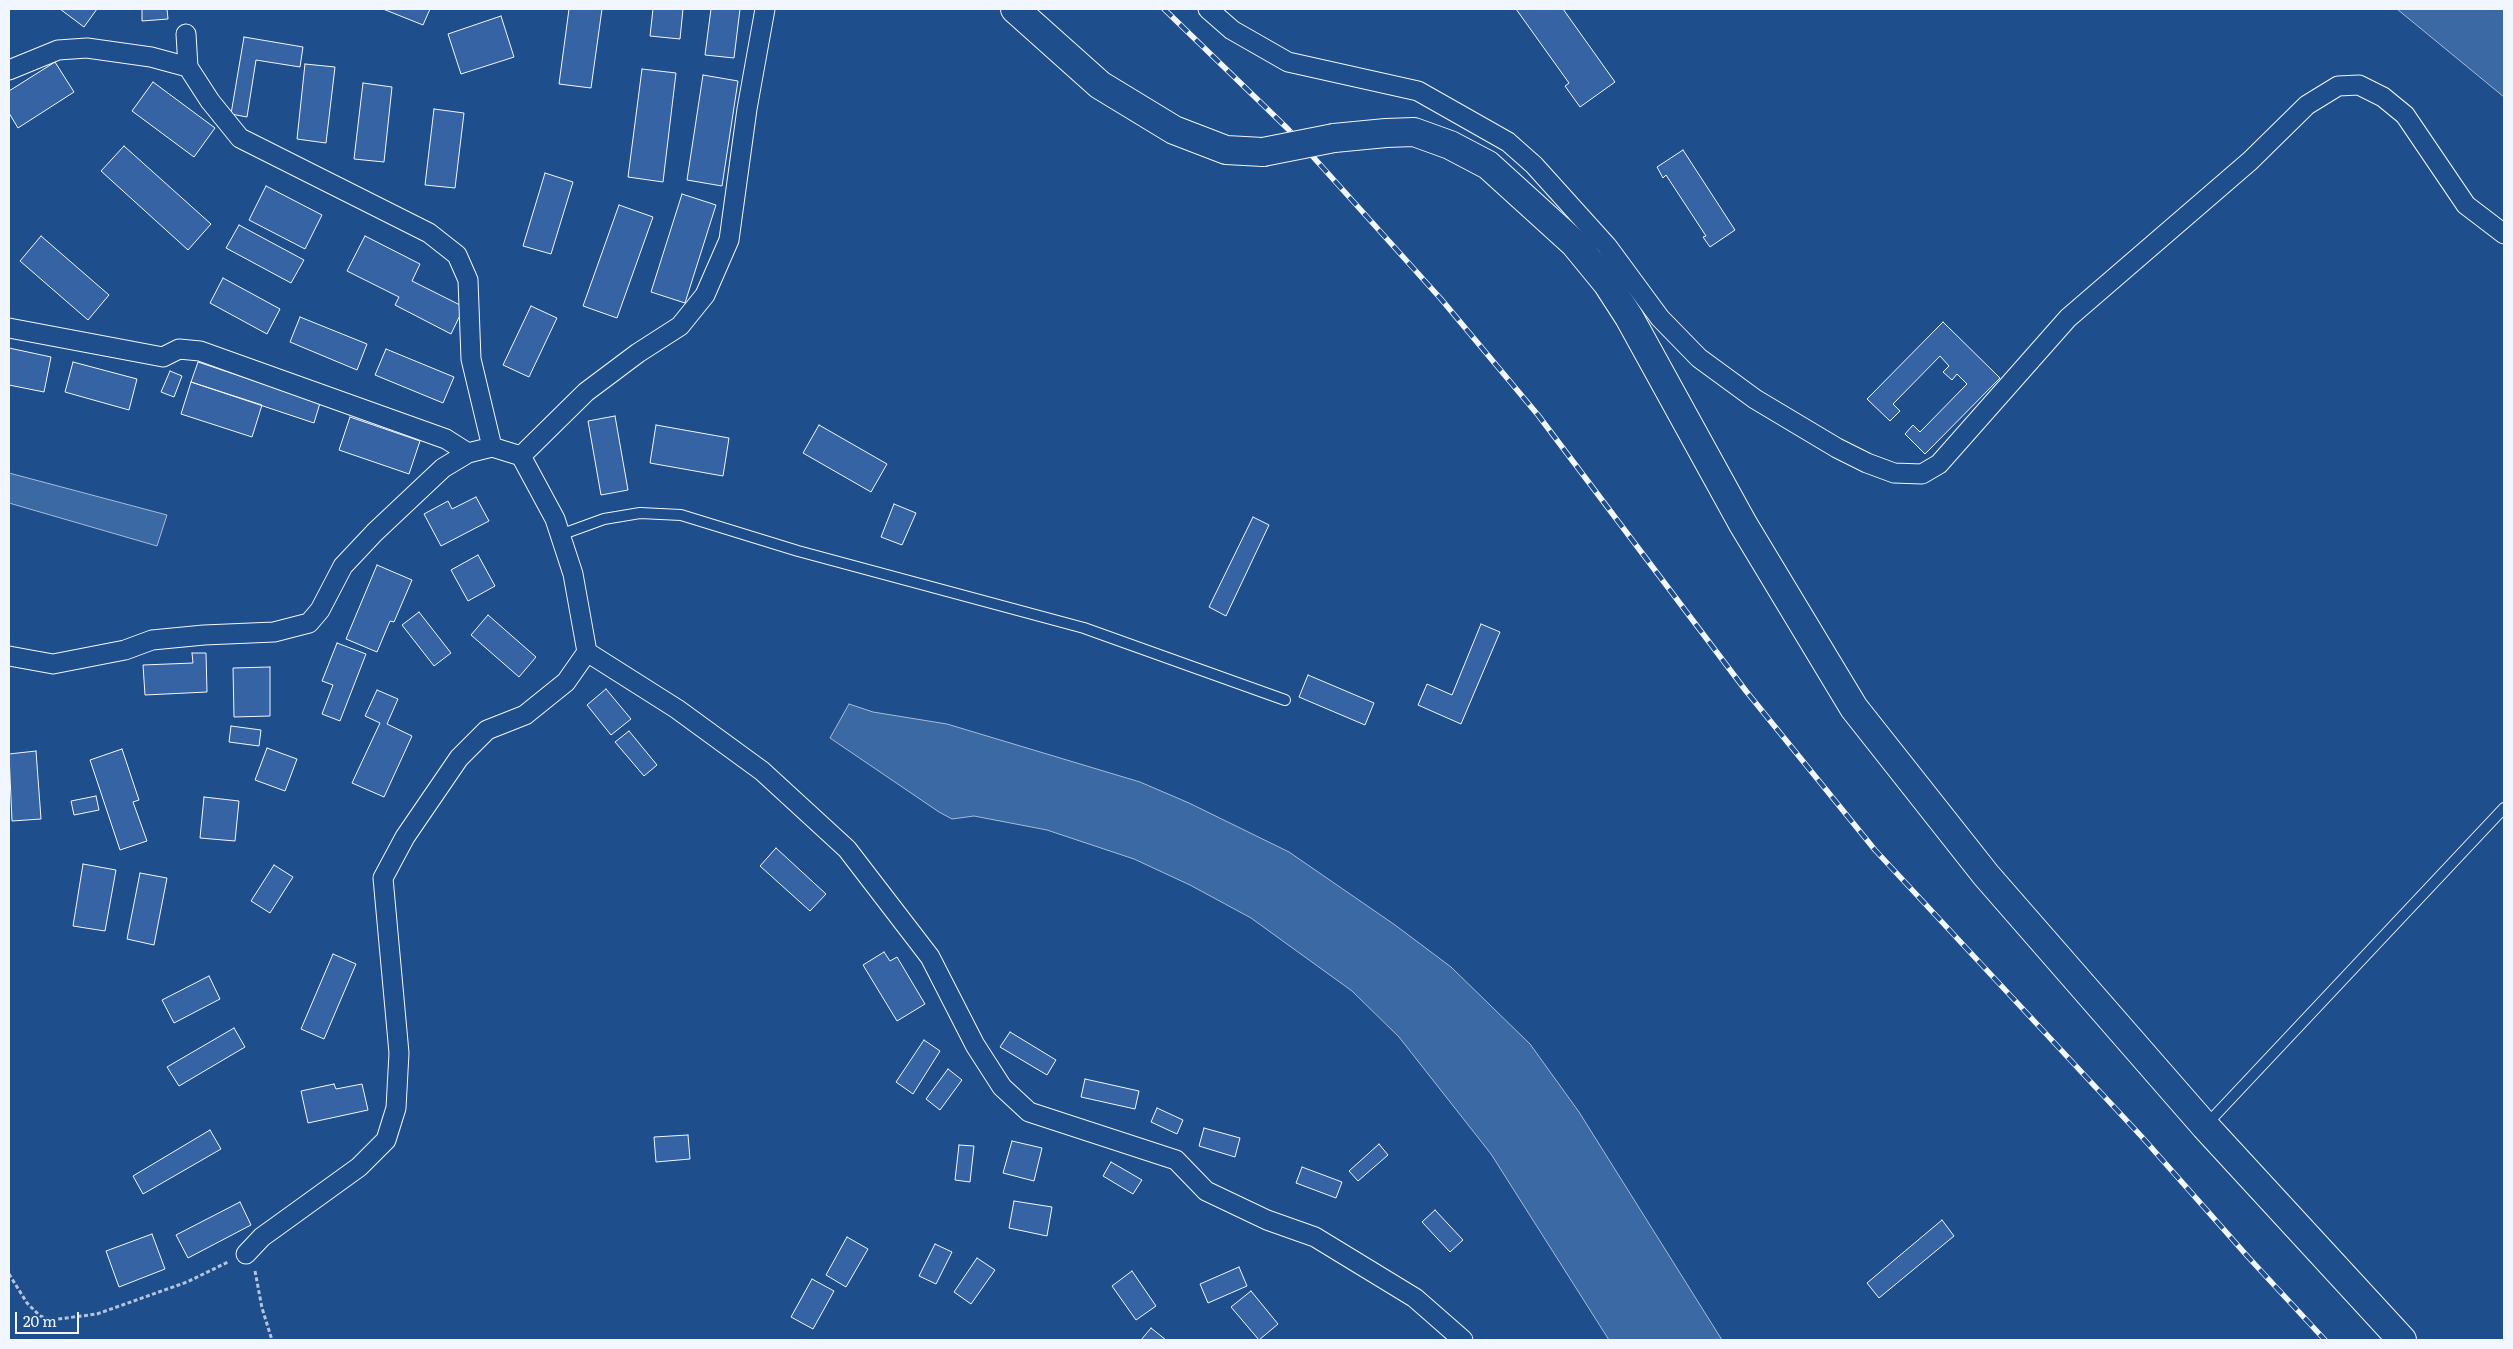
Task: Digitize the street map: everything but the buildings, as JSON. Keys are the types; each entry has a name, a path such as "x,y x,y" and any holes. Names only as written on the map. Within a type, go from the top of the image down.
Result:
{"main road":[{"path":"1015,9 1100,85 1174,130 1226,150 1263,152 1334,138 1386,132 1414,132 1450,145 1488,165 1575,244 1607,283 1669,388 1744,524 1854,708 1986,875 2205,1126 2402,1340"}],"street":[{"path":"521,456 586,392 638,353 680,326 705,295 729,240 747,109 765,9"},
{"path":"1208,9 1232,30 1288,62 1418,90 1508,142 1534,165 1607,246 1660,318 1699,358 1756,399 1837,448 1867,463 1894,472 1922,474 1939,464 2068,318 2250,161 2307,105 2338,86 2359,85 2383,98 2405,115 2466,205 2504,234"},
{"path":"186,34 188,67 210,101 240,138 422,230 458,255 468,280 472,359 492,447"},
{"path":"9,70 58,50 86,48 151,57 188,67"},
{"path":"1488,165 1508,142"},
{"path":"9,328 163,357 179,349 200,351 446,439 468,453"},
{"path":"9,656 53,664 125,650 152,640 204,635 274,632 309,623 320,610 344,566 375,532 443,468 468,453 492,447 521,456 554,519 573,574 587,652 566,682 524,715 487,730 459,758 404,837 383,878 398,1053 396,1108 386,1140 359,1167 262,1237 246,1254"},
{"path":"587,652 677,709 762,771 847,849 930,957 975,1045 1002,1086 1029,1112 1176,1160 1206,1191 1267,1220 1315,1237 1416,1298 1463,1340"}],"lane":[{"path":"560,535 604,519 640,513 681,515 798,551 1084,628 1286,700"},
{"path":"2205,1126 2504,808"}],"path":[{"path":"9,1274 27,1303 40,1316 51,1320 97,1314 187,1282 246,1254 258,1276 262,1308 272,1340"}],"water":[{"path":"2397,9 2504,9 2504,97"},
{"path":"9,473 167,515 157,546 9,503"},
{"path":"849,704 873,712 947,724 1140,782 1189,803 1289,852 1395,925 1451,967 1530,1044 1579,1112 1722,1340 1609,1340 1491,1154 1399,1037 1352,991 1251,918 1190,885 1134,859 1047,830 974,816 952,819 939,812 830,738"}],"railway":[{"path":"1164,9 1288,129 1441,299 1538,415 1746,691 1875,850 2142,1137 2249,1258 2325,1340"}]}
